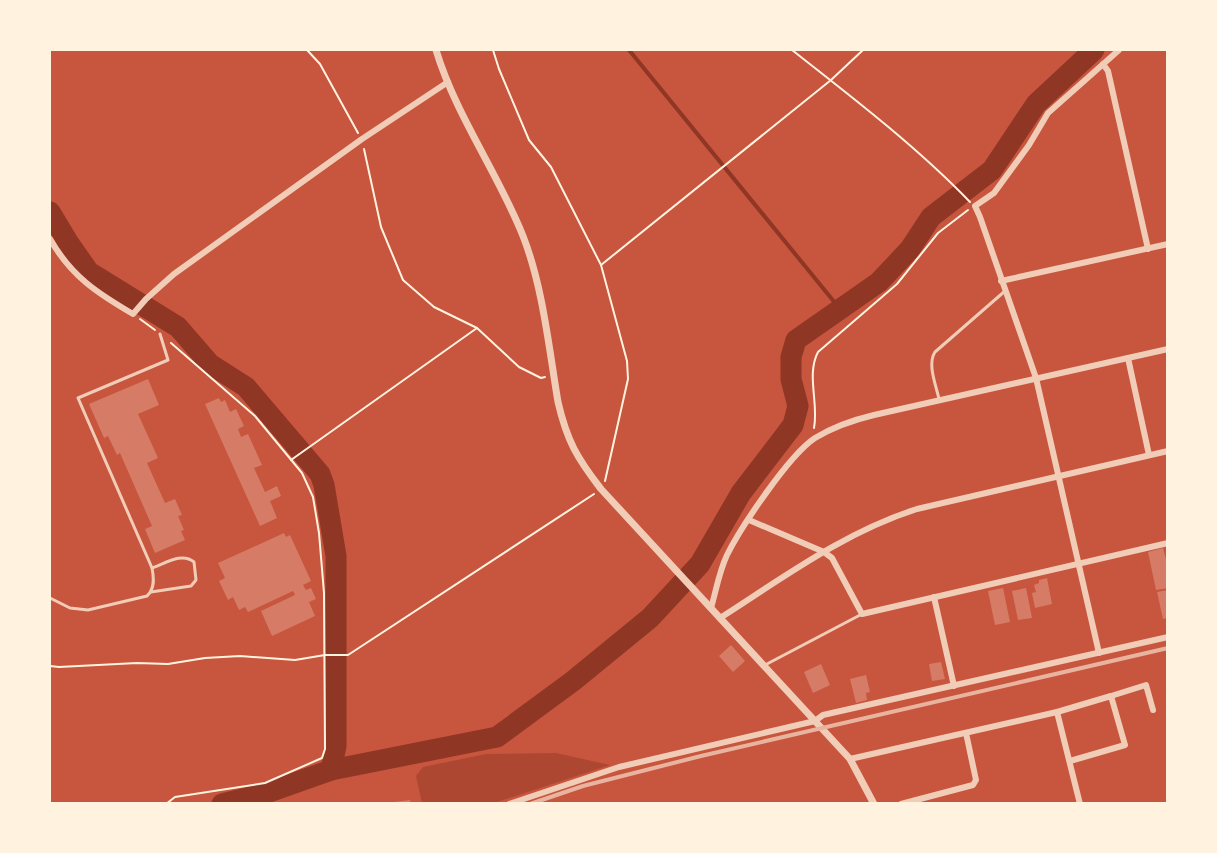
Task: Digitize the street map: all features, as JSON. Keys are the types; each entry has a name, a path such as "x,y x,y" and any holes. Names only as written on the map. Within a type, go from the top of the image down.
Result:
{"street":[{"path":"436,50 448,82 524,237 535,272 563,426 571,447 602,489 850,759 874,804"},
{"path":"1099,653 1036,378 975,206 994,193 1029,145 1048,112 1119,50"},
{"path":"1103,64 1108,71 1148,249"},
{"path":"50,240 73,271 95,292 135,312 174,274 363,139 448,82"},
{"path":"1001,281 1167,244"},
{"path":"711,608 727,555 785,468 813,440 847,422 939,399 1167,349"},
{"path":"1128,358 1149,455"},
{"path":"720,618 854,534 885,520 917,509 1167,451"},
{"path":"749,520 824,552 832,558 862,614 1167,543"},
{"path":"934,597 954,686"},
{"path":"509,804 619,767 815,721 823,715 1167,637"},
{"path":"850,759 1057,712 1146,685 1154,710"},
{"path":"1070,761 1125,745 1111,696"},
{"path":"1057,712 1080,804"},
{"path":"902,804 973,785 976,780 966,733"}],"lane":[{"path":"939,399 932,356 1005,291"},
{"path":"151,592 152,568 78,398 168,360 160,334"},
{"path":"50,598 70,608 88,610 147,596 151,592 191,586 196,580 194,562 188,557 179,557 152,568"},
{"path":"764,665 862,614"}],"path":[{"path":"307,50 320,64 352,125 363,139 381,227 403,280 434,307 477,328 519,367 542,378 553,375"},
{"path":"50,666 168,664 205,658 240,656 295,660 325,655 348,655 602,489 627,379 627,361 601,265 551,166 529,140 493,50"},
{"path":"792,50 831,80 968,200"},
{"path":"601,265 831,80 863,50"},
{"path":"813,440 816,420 813,362 818,352 897,284 938,233 960,214 975,206"},
{"path":"135,312 255,416 302,473 313,497 324,593 326,749 322,758 265,783 176,797 166,804"},
{"path":"291,460 477,328"}],"shaded area":[{"path":"556,753 610,765 494,803 422,803 416,776 423,767 486,754"}],"building":[{"path":"148,379 159,405 138,414 158,458 147,463 165,503 175,499 182,515 178,516 184,530 181,531 185,540 155,553 145,529 152,526 120,453 117,455 108,436 104,438 89,404"},
{"path":"219,398 221,402 225,400 230,412 236,409 244,426 238,429 241,437 248,434 262,465 254,468 265,492 277,486 281,496 270,501 277,518 260,526 205,404"},
{"path":"284,533 286,537 290,535 311,581 303,585 306,590 311,588 316,599 309,602 315,616 272,636 261,611 295,595 293,591 248,612 245,607 239,610 233,597 228,600 219,581 225,578 218,563"},
{"path":"1163,548 1168,567 1168,588 1156,590 1148,552"},
{"path":"1047,578 1052,604 1035,608 1032,593 1036,592 1034,585 1039,583 1039,580"},
{"path":"1003,588 1010,622 995,625 988,591"},
{"path":"1026,588 1032,618 1018,620 1012,591"},
{"path":"1168,590 1168,618 1163,619 1157,592"},
{"path":"731,645 745,661 733,672 719,656"},
{"path":"941,662 945,679 932,681 929,664"},
{"path":"821,664 830,685 813,693 804,672"},
{"path":"866,675 870,692 866,693 867,700 856,703 850,679"},
{"path":"410,800 411,804 394,804 394,802"}],"waterway":[{"path":"629,50 840,309"},
{"path":"222,804 266,793 331,770 497,737 573,681 650,618 700,564 741,493 793,425 798,406 791,379 791,357 796,340 879,282 910,249 931,217 992,170 1036,104 1094,50"},
{"path":"50,212 89,272 178,327 210,364 246,387 320,474 324,485 336,556 336,746 331,770"}],"railway":[{"path":"530,804 583,786 701,756 1168,648"}]}
